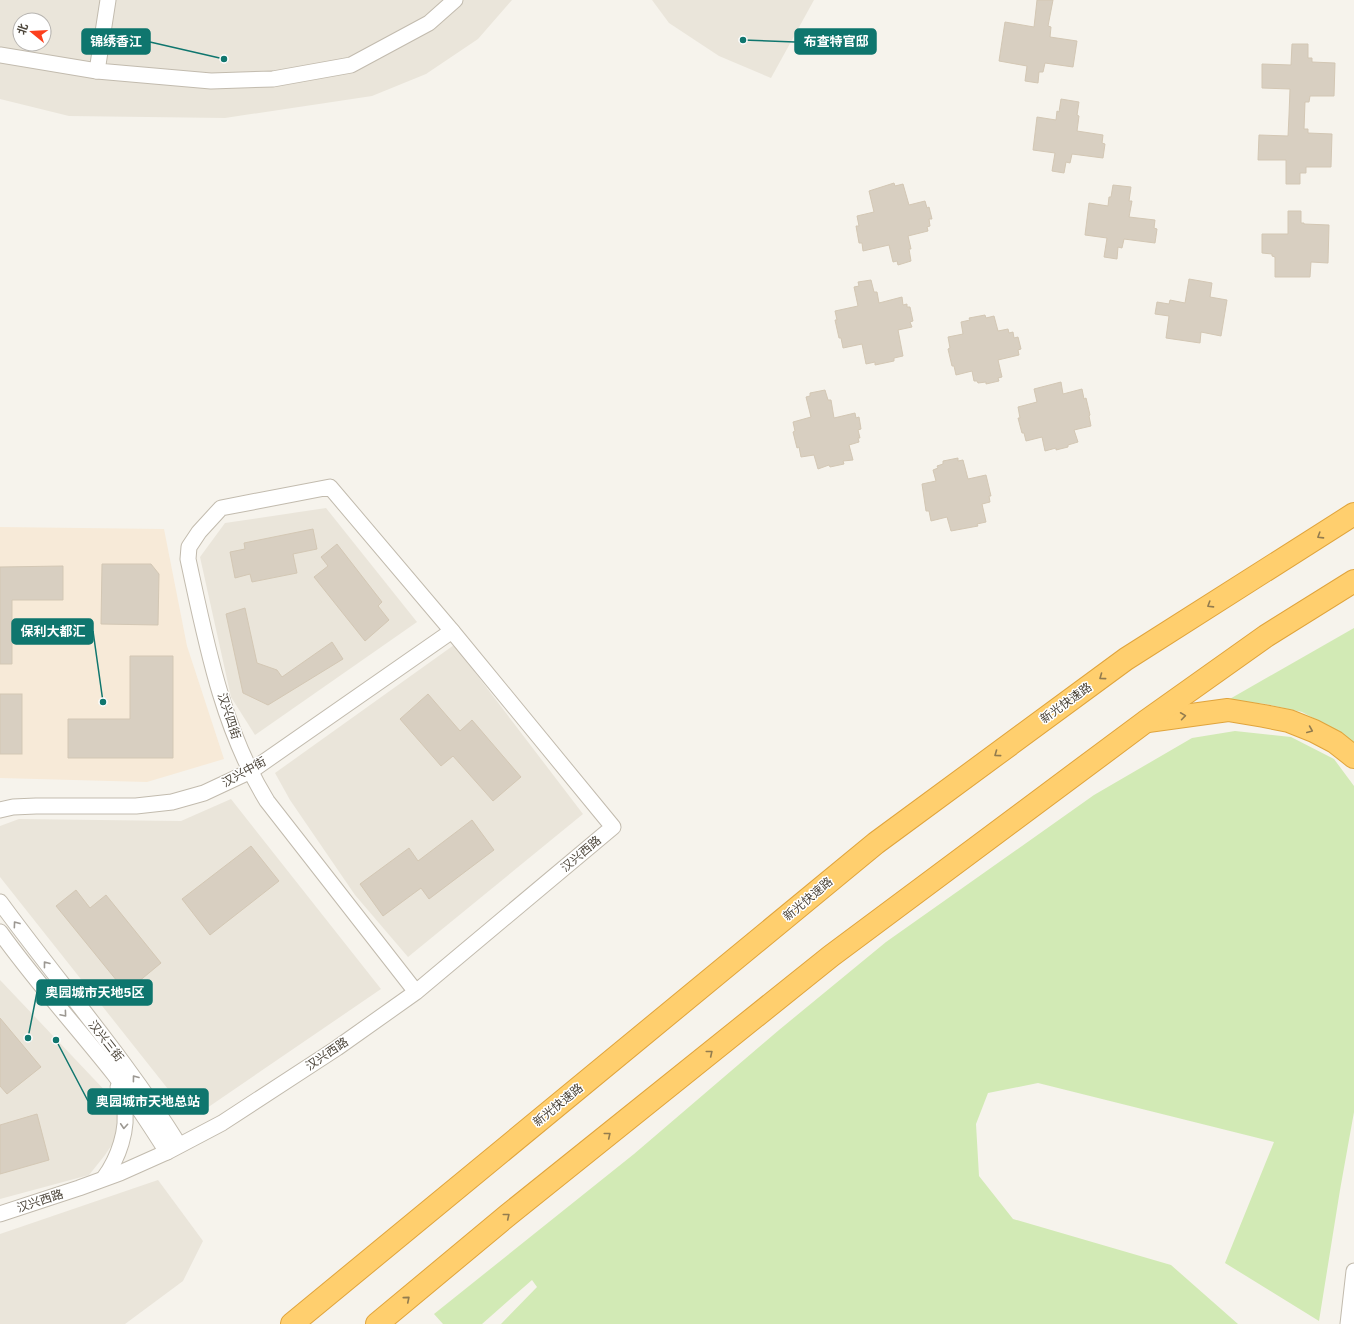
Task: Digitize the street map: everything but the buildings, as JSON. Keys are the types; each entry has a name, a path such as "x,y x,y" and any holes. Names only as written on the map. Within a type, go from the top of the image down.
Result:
{"highway":[{"name":"新光快速路","path":"292,1324 876,843 1126,659 1354,514"},
{"path":"377,1324 508,1215 831,956 1145,722 1266,636 1354,581"},
{"path":"1145,722 1228,710 1257,714 1289,721 1314,731 1335,742 1354,757"}],"street":[{"path":"97,71 108,0"},
{"path":"0,55 97,71 211,81 273,80 351,65 429,23 455,0"},
{"name":"汉兴四街","path":"416,992 267,801 250,771 235,737 208,650 188,559 189,546 199,532 221,508 330,487 452,631"},
{"name":"汉兴中街","path":"0,810 13,807 136,806 172,802 204,793 250,771 452,631"},
{"name":"汉兴西路","path":"0,1214 104,1178 173,1148 235,1114 337,1048 416,992 613,827 452,631"},
{"name":"汉兴三街","path":"0,902 32,946 142,1087 173,1148"},
{"name":"汉兴三街","path":"0,932 7,952 114,1074 149,1122 173,1148"},
{"path":"7,952 32,946"},
{"path":"104,1178 111,1170 118,1152 123,1138 125,1124 124,1106 114,1074"},
{"path":"1348,1324 1354,1271"}],"shaded area":[{"path":"0,0 512,0 478,39 426,74 372,96 225,118 69,116 0,99"},
{"path":"652,0 814,0 771,78 719,56 669,23"},
{"path":"326,508 417,622 255,735 231,697 200,557 225,523"},
{"path":"0,527 164,529 187,646 224,759 147,782 0,778"},
{"path":"454,645 583,814 408,957 355,895 290,800 275,773"},
{"path":"231,799 381,989 207,1108 183,1108 0,877 0,826 19,819 181,821"},
{"path":"0,980 111,1097 118,1118 115,1140 89,1175 0,1199"},
{"path":"158,1180 203,1241 183,1281 125,1324 0,1324 0,1234"}],"green space":[{"path":"1354,628 1354,743 1341,733 1302,712 1266,704 1228,700"},
{"path":"1235,731 1291,737 1334,759 1354,786 1354,1112 1319,1321 1225,1263 1274,1142 1038,1083 988,1093 976,1124 979,1176 1013,1219 1171,1265 1238,1324 501,1324 537,1287 532,1280 482,1324 443,1324 434,1314 634,1154 779,1030 886,942 1094,795 1192,738"}],"place":[{"name":"布查特官邸","path":"743,40"},
{"name":"锦绣香江","path":"224,59"},
{"name":"保利大都汇","path":"103,702"},
{"name":"奥园城市天地5区","path":"28,1038"},
{"name":"奥园城市天地总站","path":"56,1040"}]}
